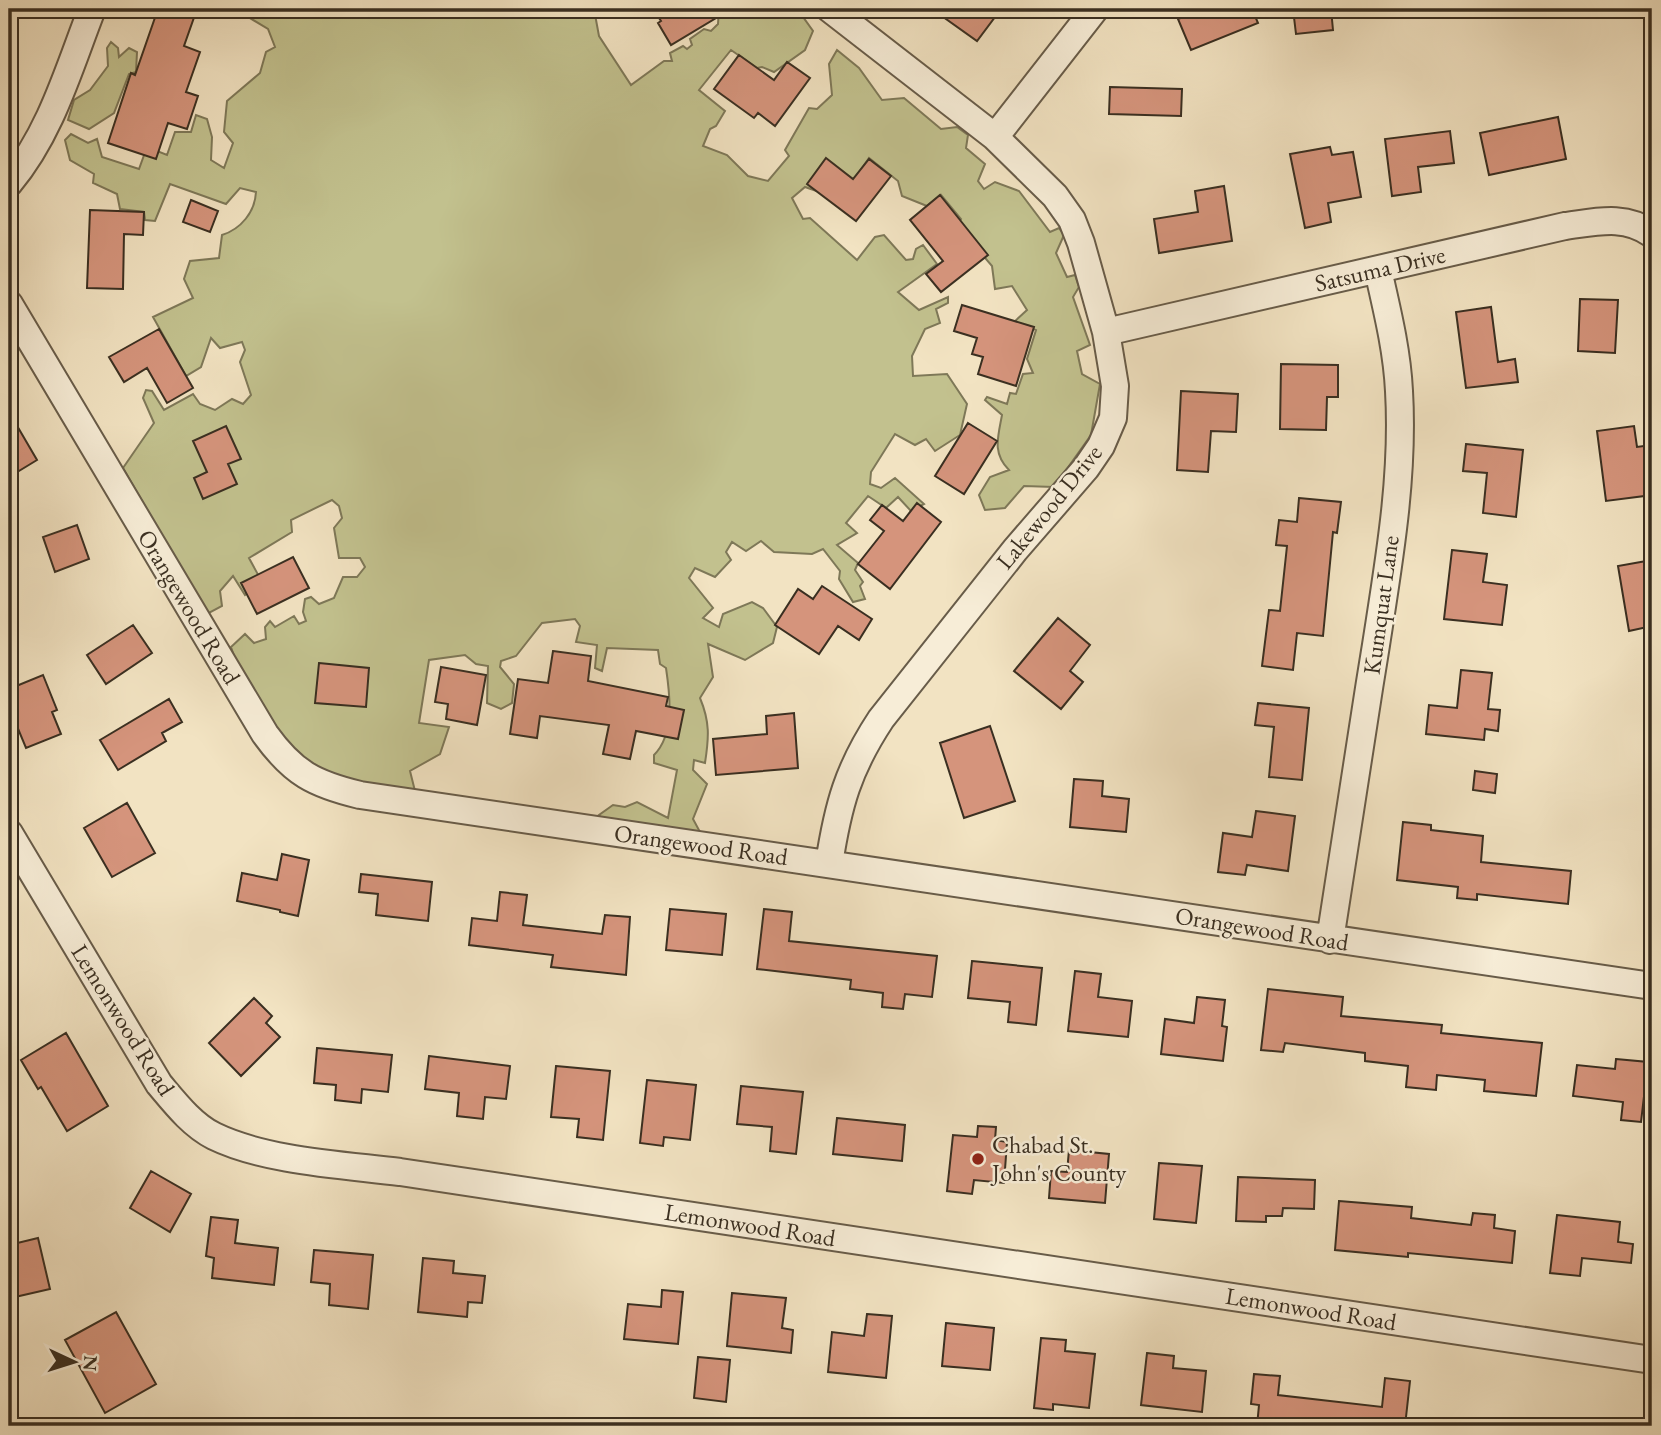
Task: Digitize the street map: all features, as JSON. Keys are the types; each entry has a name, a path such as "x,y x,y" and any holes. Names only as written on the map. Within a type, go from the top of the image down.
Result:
{"street":[{"path":"9,183 36,146 92,9"},
{"name":"Lakewood Drive","path":"829,864 836,817 845,783 864,744 1015,550 1086,468 1101,446 1113,418 1115,386 1106,332 1072,220 1055,196 995,137 830,9"},
{"path":"995,137 1095,9"},
{"name":"Satsuma Drive","path":"1106,332 1565,226 1609,220 1627,221 1652,234"},
{"name":"Kumquat Lane","path":"1330,940 1385,583 1400,455 1399,391 1394,344 1378,270"},
{"name":"Orangewood Road","path":"9,304 265,734 281,756 303,775 329,787 360,795 1652,986"},
{"name":"Lemonwood Road","path":"9,833 159,1084 178,1107 215,1136 256,1150 298,1159 400,1172 1652,1360"}],"shaded area":[{"path":"235,9 594,9 599,36 631,85 664,61 672,61 670,53 683,46 687,49 692,45 690,39 704,29 711,31 718,24 719,9 798,10 813,31 805,50 774,72 762,67 757,68 731,50 699,90 725,111 716,126 710,129 703,146 727,155 748,176 768,181 789,156 785,150 809,108 817,109 832,95 829,64 837,50 859,68 882,100 904,98 941,129 957,127 968,135 966,148 985,164 978,181 984,189 995,182 1019,191 1050,232 1059,228 1064,235 1056,253 1067,277 1075,275 1079,287 1073,297 1090,345 1077,351 1082,374 1100,384 1091,435 1054,487 1024,486 1005,508 985,510 979,495 990,477 1009,470 998,451 1002,415 985,400 987,397 1007,404 1010,393 1016,394 1023,374 1033,373 1027,359 1036,330 1014,322 1027,310 1012,286 995,289 992,266 957,225 961,219 941,195 927,206 902,196 898,181 869,158 853,181 822,193 805,187 792,198 803,219 810,218 857,260 875,237 884,235 906,260 913,259 916,249 923,245 937,264 898,292 919,310 948,297 948,303 936,309 940,323 925,329 912,356 913,376 947,374 967,404 960,435 935,451 926,439 915,445 895,434 871,472 870,484 881,488 895,478 924,504 911,511 898,497 886,508 868,496 846,523 857,533 837,545 858,563 855,570 863,582 860,586 865,599 853,602 839,579 840,571 823,549 812,554 774,552 761,541 746,551 732,542 726,552 731,560 715,577 695,568 689,578 713,608 703,618 719,627 723,614 752,602 763,608 777,627 773,643 745,660 708,644 713,677 700,698 707,722 705,763 694,760 693,770 707,784 693,819 700,832 602,819 599,815 613,805 625,807 637,802 668,818 677,770 654,763 654,755 661,746 668,725 666,668 660,664 658,650 607,648 602,671 595,668 597,645 576,642 580,626 575,619 542,623 516,656 501,661 500,667 514,684 512,703 501,709 487,703 488,666 476,664 465,655 429,660 419,723 449,727 440,754 410,771 415,791 346,780 315,767 289,746 240,674 231,647 245,634 254,643 266,639 265,627 270,621 275,627 294,616 299,624 306,621 303,612 305,599 311,597 319,604 334,598 343,577 357,577 365,567 360,558 339,558 334,528 342,518 339,506 332,500 291,520 292,532 249,558 262,582 245,595 233,576 220,591 222,606 207,614 123,468 154,423 143,398 146,390 152,391 164,410 193,394 200,404 215,410 232,399 243,404 251,395 240,362 245,350 242,342 220,348 211,338 201,367 186,376 153,317 193,298 184,279 190,261 219,258 222,235 235,229 246,219 256,192 240,188 226,204 170,184 155,221 145,220 144,212 120,209 117,194 93,183 94,174 70,160 65,140 71,134 88,143 97,139 102,157 139,169 147,147 167,155 175,132 191,132 196,115 207,119 212,137 211,160 224,168 233,143 224,132 227,101 260,73 266,52 275,47 268,29"},
{"path":"111,42 118,48 119,57 129,48 137,52 136,72 129,74 114,113 89,129 68,120 74,100 90,90 108,66 107,48"}],"building":[{"path":"158,9 197,9 184,46 200,52 186,92 198,96 187,129 168,123 156,159 108,143 131,73 135,75"},
{"path":"653,9 731,9 671,45"},
{"path":"932,9 1001,9 977,41"},
{"path":"1203,9 1252,9 1258,23 1191,50 1178,19"},
{"path":"1293,9 1331,9 1333,30 1296,34"},
{"path":"739,55 774,80 787,62 810,78 775,126 758,113 754,118 714,89"},
{"path":"1110,87 1182,89 1181,116 1109,114"},
{"path":"1558,117 1566,159 1489,175 1480,133"},
{"path":"1450,131 1454,163 1418,167 1421,192 1392,196 1385,139"},
{"path":"1330,147 1332,155 1353,152 1361,197 1328,203 1331,222 1305,228 1290,154"},
{"path":"826,158 853,179 869,159 891,176 856,221 807,184"},
{"path":"1224,186 1232,241 1159,253 1154,219 1198,212 1195,191"},
{"path":"940,195 988,255 941,292 926,274 943,261 910,220"},
{"path":"191,200 218,211 210,232 183,222"},
{"path":"90,210 144,212 143,235 124,234 123,289 87,288"},
{"path":"1580,299 1618,300 1615,353 1578,351"},
{"path":"962,305 1034,327 1016,386 978,374 983,357 972,354 977,338 954,331"},
{"path":"1491,307 1498,362 1515,359 1518,382 1466,388 1456,312"},
{"path":"159,329 193,388 167,403 147,368 124,382 109,357"},
{"path":"1281,364 1338,365 1338,397 1327,397 1326,430 1280,429"},
{"path":"1181,391 1238,394 1236,432 1211,431 1208,472 1177,470"},
{"path":"9,412 37,460 9,477"},
{"path":"968,423 997,441 964,494 935,476"},
{"path":"226,426 241,459 228,464 237,484 203,499 194,478 207,472 193,441"},
{"path":"1634,426 1637,447 1652,445 1652,495 1606,501 1597,431"},
{"path":"1466,444 1523,450 1516,517 1483,513 1487,473 1463,471"},
{"path":"1299,498 1341,502 1337,533 1333,532 1323,636 1297,633 1293,670 1262,666 1269,610 1280,611 1287,546 1276,545 1279,520 1297,522"},
{"path":"917,503 941,522 890,589 858,564 884,531 870,520 882,505 903,521"},
{"path":"77,525 89,559 55,572 43,537"},
{"path":"1452,550 1487,554 1483,582 1507,585 1502,625 1444,619"},
{"path":"293,557 309,588 257,614 241,583"},
{"path":"1652,560 1652,626 1629,631 1618,566"},
{"path":"822,586 872,619 859,640 838,626 819,654 775,625 798,589 813,599"},
{"path":"1058,618 1090,645 1070,671 1083,682 1061,709 1014,671"},
{"path":"133,625 152,653 106,684 87,655"},
{"path":"553,651 591,656 588,681 668,697 666,706 684,710 678,739 636,731 630,759 603,754 609,725 540,716 537,738 510,734 518,679 548,683"},
{"path":"319,663 369,668 366,707 315,703"},
{"path":"441,667 486,675 477,725 446,719 448,704 435,702"},
{"path":"1461,670 1492,673 1488,709 1500,710 1498,731 1485,729 1484,740 1426,734 1429,705 1457,708"},
{"path":"43,675 57,710 52,712 61,734 26,748 9,707 9,689"},
{"path":"169,699 182,722 162,733 166,741 118,770 100,740"},
{"path":"1258,703 1309,708 1302,780 1269,777 1274,727 1255,725"},
{"path":"794,713 798,768 716,775 713,739 767,734 766,716"},
{"path":"990,726 1015,801 964,818 940,743"},
{"path":"1475,771 1497,774 1495,793 1473,790"},
{"path":"1074,779 1103,781 1102,796 1129,799 1126,832 1070,827"},
{"path":"127,803 155,853 112,877 84,828"},
{"path":"1256,811 1295,816 1288,871 1247,865 1245,875 1218,872 1223,833 1252,837"},
{"path":"1403,822 1431,825 1431,830 1483,836 1481,862 1571,871 1568,904 1477,894 1477,900 1457,898 1458,887 1397,880"},
{"path":"282,854 309,860 298,916 237,901 242,873 277,880"},
{"path":"361,874 432,882 428,921 376,915 378,894 359,892"},
{"path":"500,892 527,895 523,925 602,934 605,915 630,917 626,975 551,967 553,955 469,945 472,918 497,921"},
{"path":"670,909 726,914 722,955 666,950"},
{"path":"764,909 792,912 789,941 937,956 932,997 905,994 903,1009 882,1007 883,993 850,989 851,980 757,969"},
{"path":"972,961 1042,968 1036,1025 1008,1022 1010,1002 968,998"},
{"path":"1075,971 1101,974 1098,997 1132,1001 1128,1037 1068,1031"},
{"path":"1268,989 1343,997 1341,1016 1442,1025 1441,1033 1542,1043 1536,1096 1484,1091 1485,1080 1437,1075 1436,1090 1406,1087 1408,1066 1365,1061 1365,1053 1285,1043 1283,1052 1261,1050"},
{"path":"1197,997 1225,1000 1222,1026 1227,1027 1223,1061 1161,1054 1165,1019 1194,1023"},
{"path":"254,998 272,1016 266,1023 280,1037 241,1076 209,1043"},
{"path":"66,1033 108,1106 67,1131 41,1087 38,1089 21,1060"},
{"path":"317,1048 392,1055 388,1092 362,1089 361,1103 335,1100 336,1085 314,1083"},
{"path":"429,1056 510,1066 506,1099 485,1097 483,1119 457,1116 459,1093 425,1089"},
{"path":"1616,1059 1648,1062 1641,1122 1621,1120 1623,1102 1573,1096 1577,1065 1615,1069"},
{"path":"556,1066 610,1071 603,1140 577,1137 579,1119 551,1117"},
{"path":"647,1080 696,1085 690,1140 664,1137 663,1146 640,1143"},
{"path":"741,1086 803,1092 796,1154 770,1151 772,1127 737,1124"},
{"path":"837,1118 905,1125 902,1161 833,1154"},
{"path":"978,1126 996,1127 995,1140 1007,1142 1004,1183 974,1180 972,1194 947,1191 953,1135 977,1137"},
{"path":"1069,1150 1109,1154 1105,1203 1049,1198 1051,1171 1067,1172"},
{"path":"1159,1163 1202,1166 1196,1223 1154,1219"},
{"path":"151,1171 191,1194 170,1232 130,1208"},
{"path":"1238,1177 1315,1180 1314,1209 1283,1208 1282,1216 1266,1216 1266,1222 1236,1221"},
{"path":"1339,1201 1412,1207 1411,1218 1471,1225 1473,1213 1495,1215 1494,1228 1515,1231 1512,1263 1408,1253 1408,1257 1335,1250"},
{"path":"1557,1215 1620,1222 1618,1242 1633,1244 1631,1263 1582,1258 1580,1276 1550,1273"},
{"path":"211,1217 238,1220 235,1243 278,1248 274,1285 212,1278 214,1258 206,1256"},
{"path":"38,1238 50,1289 15,1297 9,1270 9,1245"},
{"path":"314,1250 373,1255 368,1309 329,1305 330,1284 311,1282"},
{"path":"423,1258 454,1261 453,1273 485,1276 482,1303 468,1302 467,1317 418,1312"},
{"path":"662,1290 683,1292 678,1344 624,1339 628,1304 661,1307"},
{"path":"732,1293 786,1298 782,1328 793,1330 791,1353 727,1346"},
{"path":"116,1312 156,1384 105,1413 65,1340"},
{"path":"867,1314 892,1316 886,1378 828,1372 832,1332 864,1336"},
{"path":"946,1323 994,1328 990,1370 942,1366"},
{"path":"1041,1338 1066,1340 1065,1351 1095,1354 1089,1408 1053,1404 1053,1410 1034,1408"},
{"path":"1147,1353 1174,1356 1173,1368 1206,1371 1202,1412 1141,1405"},
{"path":"698,1357 730,1360 726,1402 694,1398"},
{"path":"1254,1374 1280,1376 1278,1395 1382,1407 1385,1378 1410,1381 1405,1426 1257,1426 1259,1405 1251,1404"}],"place":[{"name":"Chabad St. John's County","path":"978,1159"}]}
